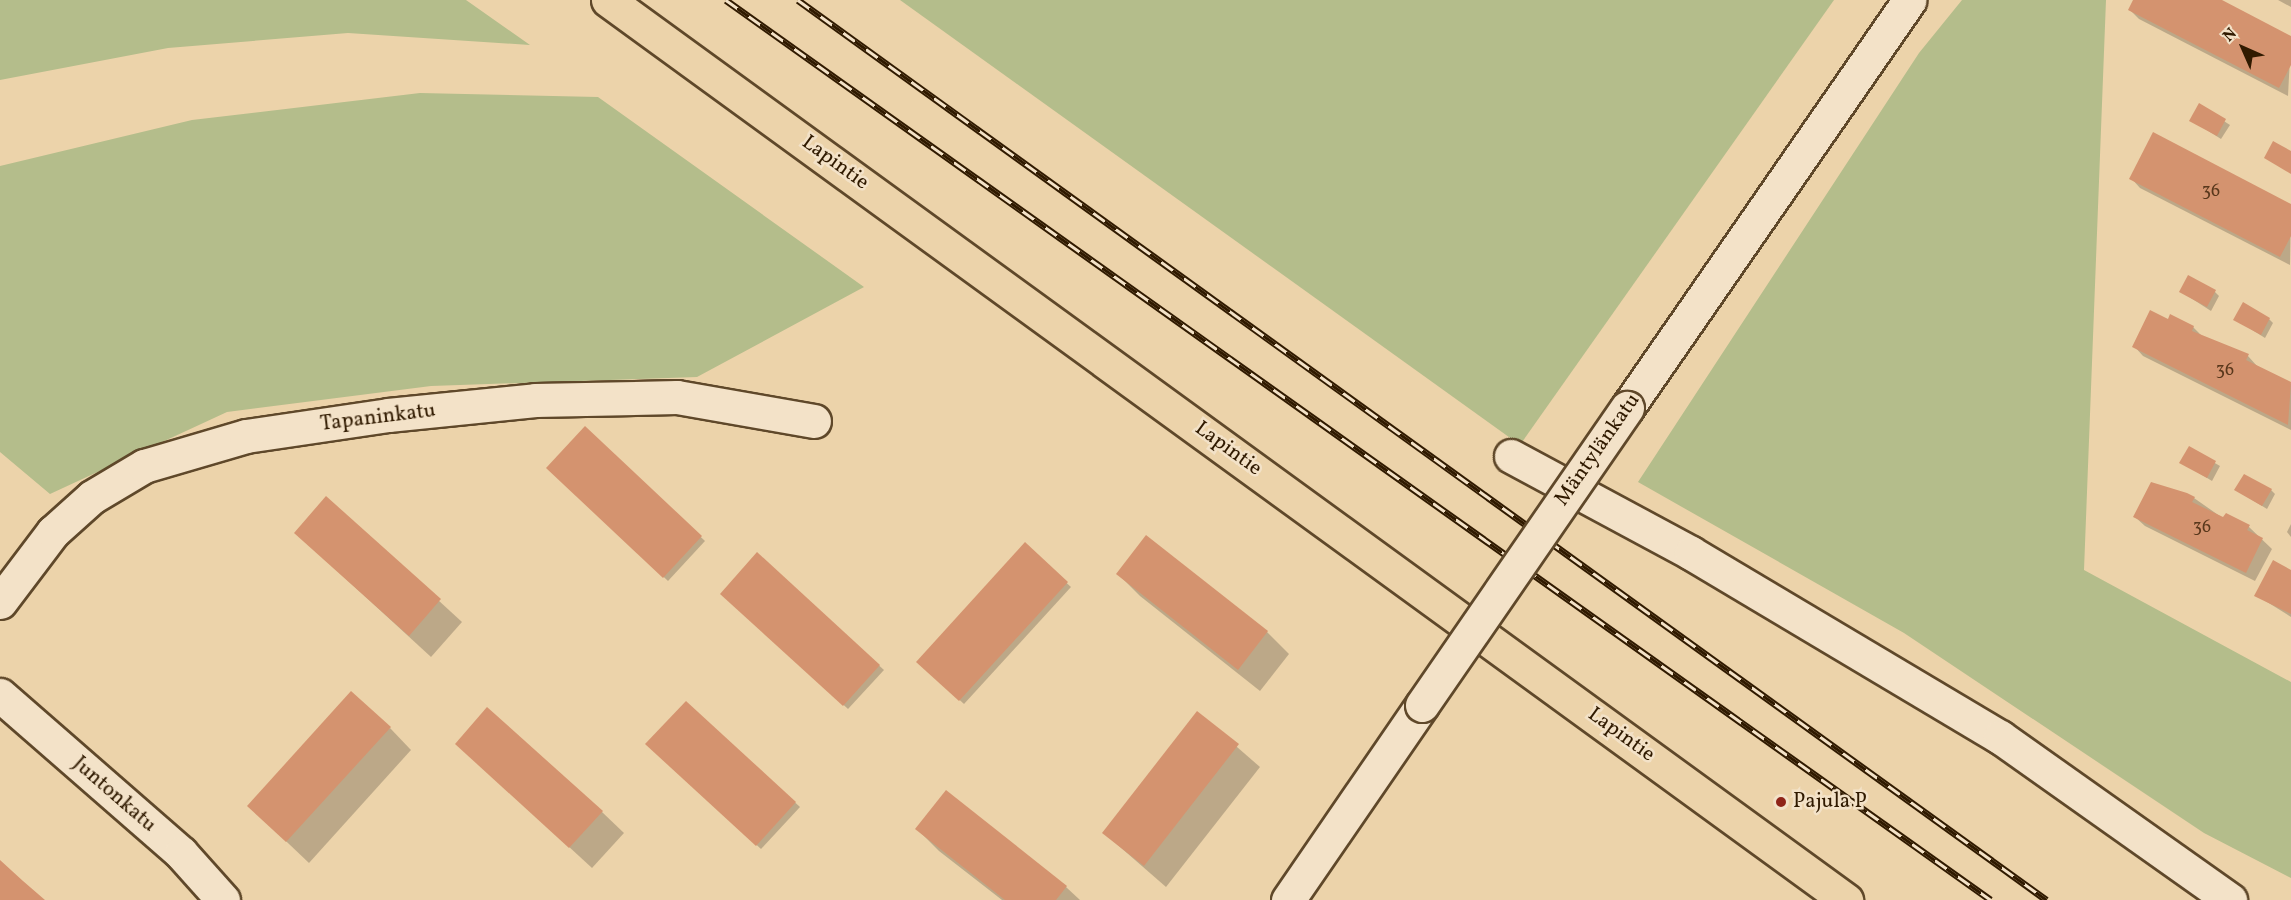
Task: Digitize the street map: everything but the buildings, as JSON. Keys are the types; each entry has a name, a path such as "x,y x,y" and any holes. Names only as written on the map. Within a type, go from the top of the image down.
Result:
{"main road":[{"name":"Lapintie","path":"608,0 1846,900"}],"street":[{"name":"Mäntylänkatu","path":"1288,900 1909,0"},
{"name":"Tapaninkatu","path":"0,602 53,532 92,496 144,466 246,436 388,415 535,400 676,397 814,421"},
{"path":"1512,456 1690,553 2000,737 2230,900"},
{"name":"Juntonkatu","path":"0,695 181,853 223,900"}],"green space":[{"path":"0,0 466,0 530,45 348,33 168,48 0,80"},
{"path":"900,0 1834,0 1520,445"},
{"path":"1962,0 2106,0 2084,570 2291,682 2291,878 2204,833 1904,633 1638,482 1919,53"},
{"path":"420,93 598,97 864,287 697,377 431,386 227,412 50,494 0,452 0,166 192,120"}],"railway":[{"path":"726,0 1991,900"},
{"path":"798,0 2047,900"}],"place":[{"name":"Pajula P","path":"1781,802"}]}
